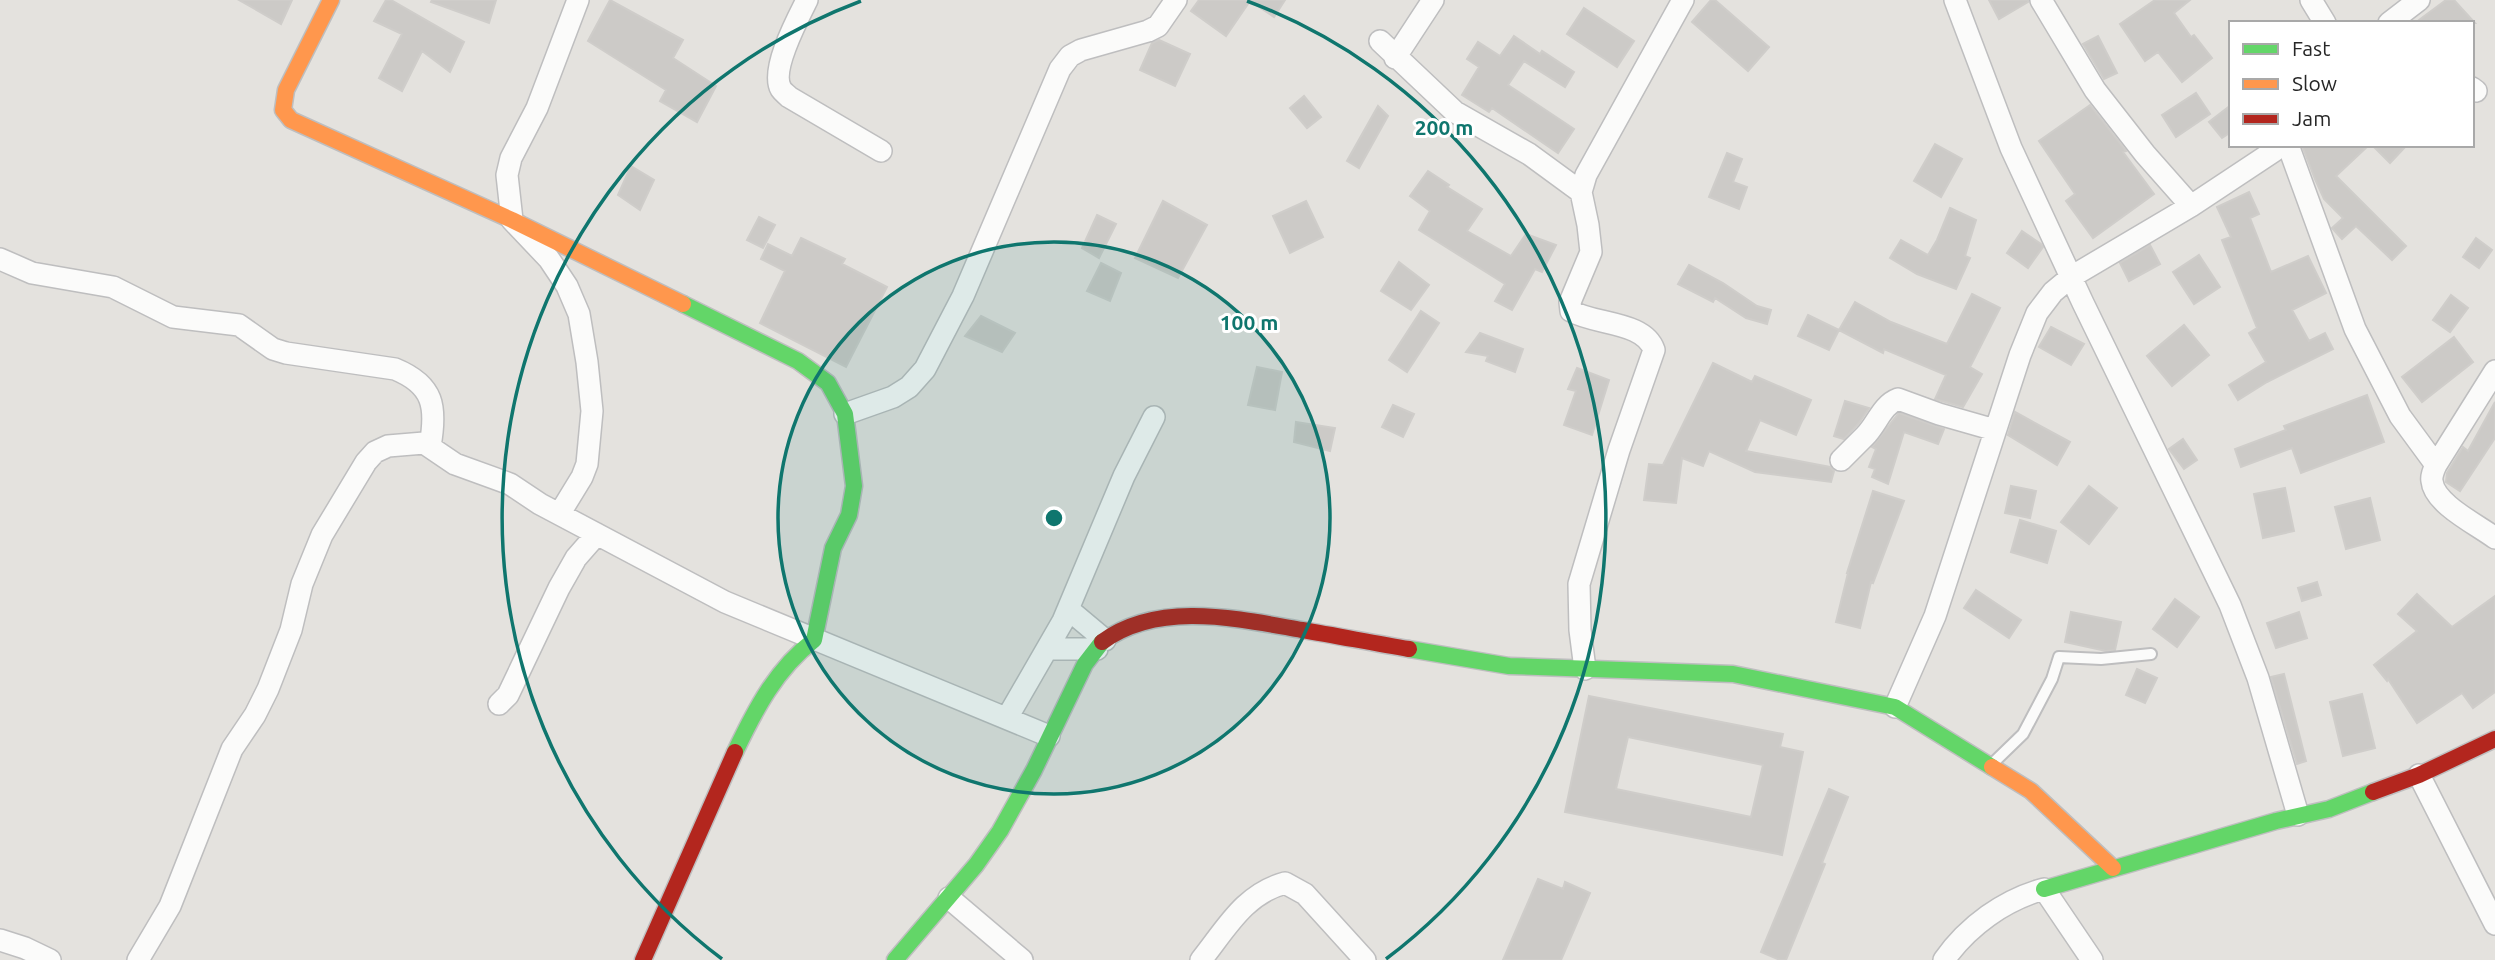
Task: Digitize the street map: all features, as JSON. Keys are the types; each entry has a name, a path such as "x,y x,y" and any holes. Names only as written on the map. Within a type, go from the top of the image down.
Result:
{"street":[{"path":"331,0 286,90 281,106 285,117 512,220 798,361 828,383 845,414 854,486 849,515 833,548 814,640"},
{"path":"561,513 587,464 592,411 587,362 579,314 567,286 549,259 512,220 508,185 511,158 537,108 578,0"},
{"path":"807,0 782,57 778,74 780,88 789,97 881,151"},
{"path":"845,414 893,397 909,387 925,369 963,296 1060,69 1070,56 1081,50 1158,26 1176,0"},
{"path":"1395,58 1433,0"},
{"path":"1585,669 1580,630 1579,584 1619,450 1654,350 1651,341 1636,331 1580,316 1571,311 1570,302 1591,252 1581,192 1586,175 1683,0"},
{"path":"1955,0 2011,148 2230,606 2258,677 2298,815"},
{"path":"2041,0 2095,90 2145,154 2191,206"},
{"path":"2311,0 2324,21"},
{"path":"2395,21 2418,0"},
{"path":"1380,41 1455,112 1529,155 1581,192"},
{"path":"1895,707 1934,616 2020,355 2037,313 2053,292 2071,277 2191,206 2277,147"},
{"path":"2289,147 2355,329 2400,416 2436,465"},
{"path":"0,259 32,273 113,287 173,317 239,325 274,349 286,353 395,369 409,375 423,388 434,408 430,446"},
{"path":"2495,371 2436,465 2431,481 2445,505 2495,538"},
{"path":"1841,460 1867,435 1883,410 1898,399 1995,430"},
{"path":"1007,718 1068,609 1125,476 1154,417"},
{"path":"138,960 175,894 232,749 255,715 268,689 291,630 302,584 322,535 366,462 375,452 388,446 412,443 430,446 455,464 510,484 540,504 725,602 1049,736"},
{"path":"499,704 508,695 576,558 597,534"},
{"path":"1068,609 1101,644"},
{"path":"1048,649 1101,644 1140,624 1181,615 1225,617 1509,666 1733,674 1895,707 2031,791 2113,868"},
{"path":"643,960 742,738 771,685 802,646 814,640"},
{"path":"895,960 965,880 1000,832 1084,664 1101,644"},
{"path":"1944,960 1968,932 1993,912 2028,893 2298,815 2329,809 2419,775 2495,739"},
{"path":"2419,775 2495,924"},
{"path":"1201,960 1245,903 1270,887 1284,883 1305,894 1365,960"},
{"path":"2044,889 2092,960"},
{"path":"949,898 1022,960"},
{"path":"0,940 50,960"}],"lane":[{"path":"1991,765 2023,734 2052,679 2059,657 2101,659 2151,654"}],"building":[{"path":"239,0 292,0 281,24"},
{"path":"386,0 391,0 464,42 450,72 422,51 402,91 379,78 402,34 374,21"},
{"path":"496,0 489,23 431,2"},
{"path":"610,0 683,40 673,58 716,86 697,122 660,101 666,90 588,41"},
{"path":"1199,0 1285,0 1274,17 1250,1 1226,36 1191,11"},
{"path":"1711,0 1715,0 1769,47 1748,71 1692,22"},
{"path":"1989,0 2028,0 2028,2 1999,19"},
{"path":"2155,0 2190,0 2174,13 2191,37 2194,35 2212,58 2182,82 2158,52 2145,61 2120,24"},
{"path":"2446,0 2454,0 2473,21 2418,21"},
{"path":"1584,8 1634,41 1617,67 1567,34"},
{"path":"1514,36 1574,72 1565,87 1524,61 1508,85 1574,129 1558,153 1492,108 1489,112 1462,95 1479,67 1467,59 1478,42 1500,56"},
{"path":"2098,36 2117,73 2104,79 2083,44"},
{"path":"1159,40 1190,54 1175,86 1140,70 1152,43"},
{"path":"2196,93 2210,114 2176,137 2162,115"},
{"path":"1304,96 1321,117 1307,128 1290,108"},
{"path":"2090,105 2126,151 2123,152 2154,194 2093,238 2066,201 2075,194 2039,141"},
{"path":"1378,106 1388,116 1359,168 1347,161"},
{"path":"2229,107 2229,133 2222,138 2209,122"},
{"path":"1935,144 1962,159 1941,197 1914,181"},
{"path":"2367,147 2336,176 2406,246 2392,260 2356,226 2342,239 2332,228 2343,218 2324,199 2303,148"},
{"path":"2374,147 2405,147 2390,163"},
{"path":"1727,153 1742,159 1733,182 1747,187 1739,209 1709,197"},
{"path":"631,166 654,180 640,210 618,195"},
{"path":"1428,171 1449,185 1447,187 1482,209 1467,231 1511,256 1526,234 1556,245 1542,272 1535,269 1512,310 1495,301 1505,284 1419,230 1430,211 1410,196"},
{"path":"2249,192 2259,214 2250,218 2271,272 2308,256 2326,293 2292,310 2309,341 2325,333 2333,349 2267,382 2238,400 2229,385 2266,362 2249,333 2257,328 2222,240 2231,237 2217,207"},
{"path":"1163,201 1207,225 1178,278 1135,258"},
{"path":"1306,201 1323,237 1290,253 1273,216"},
{"path":"1950,208 1976,220 1965,256 1970,258 1956,289 1917,274 1890,258 1901,240 1928,255"},
{"path":"1097,215 1116,224 1099,258 1082,248"},
{"path":"759,217 775,225 763,248 747,240"},
{"path":"2022,231 2043,247 2028,268 2007,253"},
{"path":"801,238 845,259 842,264 887,287 846,367 760,323 785,271 761,259 768,244 792,256"},
{"path":"2476,238 2492,250 2479,268 2463,257"},
{"path":"2150,245 2160,264 2129,281 2120,263"},
{"path":"2199,255 2220,287 2194,304 2173,272"},
{"path":"1399,262 1429,285 1411,310 1381,291"},
{"path":"1101,263 1121,273 1110,301 1087,291"},
{"path":"1689,265 1723,283 1757,306 1771,310 1767,324 1746,318 1715,298 1713,302 1678,284"},
{"path":"1972,294 2000,308 1970,367 1982,374 1963,407 1935,399 1946,375 1884,349 1883,353 1839,330 1855,302 1891,322 1947,344"},
{"path":"2451,295 2468,308 2450,332 2433,320"},
{"path":"1421,311 1439,323 1407,372 1389,360"},
{"path":"1808,315 1839,330 1829,350 1798,336"},
{"path":"981,316 1015,333 1002,352 965,336"},
{"path":"2184,325 2209,355 2172,386 2147,356"},
{"path":"2051,327 2084,344 2071,365 2039,347"},
{"path":"1480,333 1523,349 1515,372 1486,361 1488,356 1466,352"},
{"path":"2454,337 2473,362 2422,402 2402,377"},
{"path":"1713,363 1752,382 1755,376 1811,400 1796,435 1760,420 1746,451 1830,467 1834,471 1831,482 1755,472 1709,451 1703,466 1682,458 1676,503 1644,500 1649,464 1663,465"},
{"path":"1257,367 1282,372 1275,410 1248,405"},
{"path":"1577,368 1609,380 1592,435 1564,425 1576,391 1568,389"},
{"path":"2367,395 2384,442 2301,473 2292,448 2241,467 2235,449 2286,430 2284,426"},
{"path":"1845,401 1869,408 1844,439 1834,436"},
{"path":"2495,402 2495,438 2460,491 2446,482 2447,473 2463,447 2468,451"},
{"path":"1393,405 1414,414 1403,437 1382,427"},
{"path":"2015,412 2070,442 2057,465 2008,435"},
{"path":"1899,413 1944,429 1938,444 1904,432 1888,484 1872,477 1875,469 1869,467 1876,449 1872,447"},
{"path":"1296,422 1335,428 1330,451 1294,442"},
{"path":"2183,439 2197,460 2184,469 2169,449"},
{"path":"2011,486 2036,491 2030,518 2005,513"},
{"path":"2089,486 2117,508 2089,544 2061,522"},
{"path":"2285,488 2294,531 2263,538 2254,494"},
{"path":"1873,491 1904,501 1873,583 1871,582 1860,628 1836,622 1847,573"},
{"path":"2370,498 2380,540 2346,549 2335,507"},
{"path":"2020,520 2056,531 2047,563 2011,552"},
{"path":"2317,582 2321,595 2302,601 2298,588"},
{"path":"1976,590 2021,620 2009,638 1964,608"},
{"path":"2417,594 2452,627 2495,596 2495,692 2473,708 2462,693 2417,723 2388,679 2387,681 2374,665 2417,631 2398,614"},
{"path":"2175,599 2199,617 2177,647 2153,629"},
{"path":"2071,612 2121,622 2115,650 2106,651 2065,642"},
{"path":"2299,612 2307,638 2276,648 2267,623"},
{"path":"2137,669 2157,678 2145,703 2126,695"},
{"path":"2284,674 2306,761 2297,764 2271,677"},
{"path":"2362,694 2375,748 2343,756 2330,702"},
{"path":"1589,696 1783,734 1780,747 1803,752 1782,855 1565,812","holes":["1628,737 1763,765 1751,817 1616,789"]},
{"path":"1829,789 1848,797 1822,863 1825,864 1786,960 1780,960 1761,952"},
{"path":"1538,879 1563,889 1565,882 1590,893 1561,960 1503,960"}],"traffic: fast":[{"path":"683,304 798,361 828,383 845,414 854,486 849,515 833,548 814,640 778,677 735,752"},
{"path":"895,960 976,865 1000,831 1034,770 1085,664 1102,642"},
{"path":"1409,649 1509,666 1733,674 1895,707 1992,767"},
{"path":"2044,889 2276,821 2329,809 2373,792"}],"traffic: slow":[{"path":"331,0 286,90 283,110 291,120 512,220 683,304"},
{"path":"1992,767 2031,791 2113,868"}],"traffic: jam":[{"path":"1102,642 1124,629 1148,621 1200,616 1252,621 1409,649"},
{"path":"2373,792 2419,775 2495,739"},
{"path":"643,960 735,752"}]}
